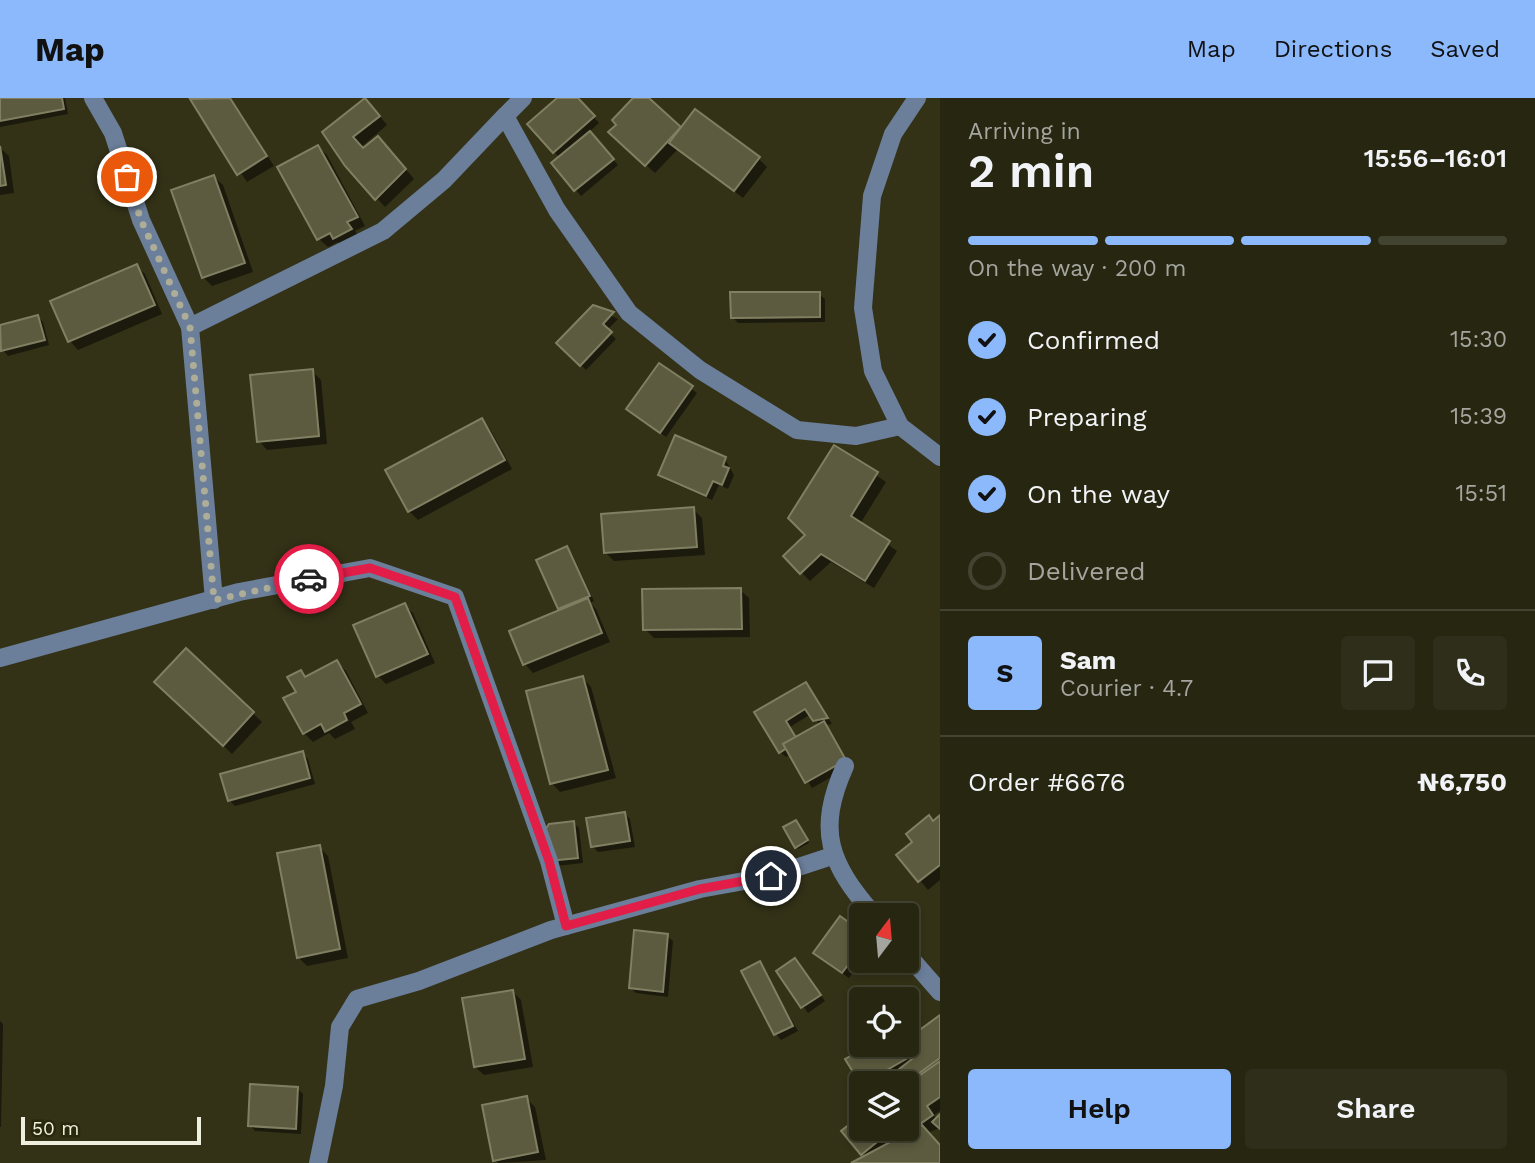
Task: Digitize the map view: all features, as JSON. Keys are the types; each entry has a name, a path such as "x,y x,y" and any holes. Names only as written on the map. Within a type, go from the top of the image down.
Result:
{"street":[{"path":"93,98 113,134 141,220 190,327 214,600"},
{"path":"190,327 383,231 444,180 523,98"},
{"path":"917,98 893,134 872,196 863,307 873,372 900,426 940,457"},
{"path":"505,116 557,210 628,313 700,370 797,430 856,436 900,426"},
{"path":"0,658 214,600 370,568 455,597 532,812 566,926"},
{"path":"845,766 829,810 832,856 864,903"},
{"path":"318,1163 334,1086 340,1027 357,999 419,981 566,926 700,889 771,876 832,856"},
{"path":"919,968 940,992"}],"building":[{"path":"0,98 62,98 64,109 0,121"},
{"path":"230,98 267,156 237,175 190,99"},
{"path":"365,98 380,116 353,137 363,148 378,136 406,169 375,200 345,166 322,132"},
{"path":"557,98 578,98 595,116 553,153 527,124"},
{"path":"633,98 649,98 681,127 645,166 608,132 616,125 612,120"},
{"path":"695,109 760,157 734,191 669,143"},
{"path":"590,131 614,159 574,191 551,163"},
{"path":"318,145 358,217 347,222 352,229 333,239 330,233 317,240 277,167"},
{"path":"0,146 6,185 0,186"},
{"path":"214,175 245,263 202,278 171,190"},
{"path":"137,264 155,305 68,342 50,301"},
{"path":"730,292 820,292 820,317 731,318"},
{"path":"593,305 614,312 603,324 612,332 580,366 556,343"},
{"path":"38,315 45,340 1,351 0,325"},
{"path":"659,363 693,386 660,433 626,409"},
{"path":"313,369 319,436 257,442 250,375"},
{"path":"482,418 505,460 408,512 385,470"},
{"path":"675,435 726,457 723,466 729,468 722,485 713,481 706,496 658,475"},
{"path":"834,445 878,472 851,516 890,541 865,581 821,554 800,574 783,556 805,535 788,518"},
{"path":"694,507 697,547 604,553 601,514"},
{"path":"567,546 590,596 558,609 536,560"},
{"path":"741,588 742,629 643,630 642,589"},
{"path":"588,598 602,633 523,665 509,631"},
{"path":"405,603 428,654 376,677 353,625"},
{"path":"186,648 254,712 223,746 154,682"},
{"path":"337,660 361,704 344,713 347,720 325,732 321,724 303,734 283,698 296,692 287,677 301,670 305,677"},
{"path":"583,676 608,770 550,784 526,691"},
{"path":"806,682 828,718 813,721 805,709 786,721 798,741 779,753 754,712"},
{"path":"824,721 846,760 805,783 783,744"},
{"path":"303,751 310,778 228,801 220,774"},
{"path":"625,812 630,841 591,847 586,818"},
{"path":"929,815 933,821 940,815 940,865 918,882 896,855 912,842 906,834"},
{"path":"796,820 808,840 795,848 783,827"},
{"path":"574,821 578,858 549,861 545,830 549,824"},
{"path":"320,845 340,949 297,958 277,853"},
{"path":"840,916 849,922 849,964 842,973 813,953"},
{"path":"634,930 668,934 663,992 629,988"},
{"path":"795,958 821,995 801,1008 776,971"},
{"path":"760,961 793,1026 774,1035 741,971"},
{"path":"513,990 525,1059 474,1067 462,998"},
{"path":"940,1015 940,1058 919,1073 919,1071 899,1071 914,1057 919,1057 919,1030"},
{"path":"849,1057 909,1057 885,1071 852,1071 845,1059"},
{"path":"940,1061 940,1097 927,1106 933,1115 920,1124 919,1123 919,1076"},
{"path":"250,1084 298,1087 296,1129 248,1126"},
{"path":"527,1096 538,1152 493,1161 482,1105"},
{"path":"940,1114 940,1129 932,1122"},
{"path":"849,1125 849,1141 841,1131"},
{"path":"922,1125 940,1145 940,1163 851,1163 892,1141 919,1141 919,1127"},
{"path":"849,1141 878,1141 861,1155"}],"way so far":[{"path":"127,177 141,220 190,327 214,600 239,592 309,579"}],"route":[{"path":"309,579 370,568 455,597 549,861 566,926 700,889 771,876"}]}
